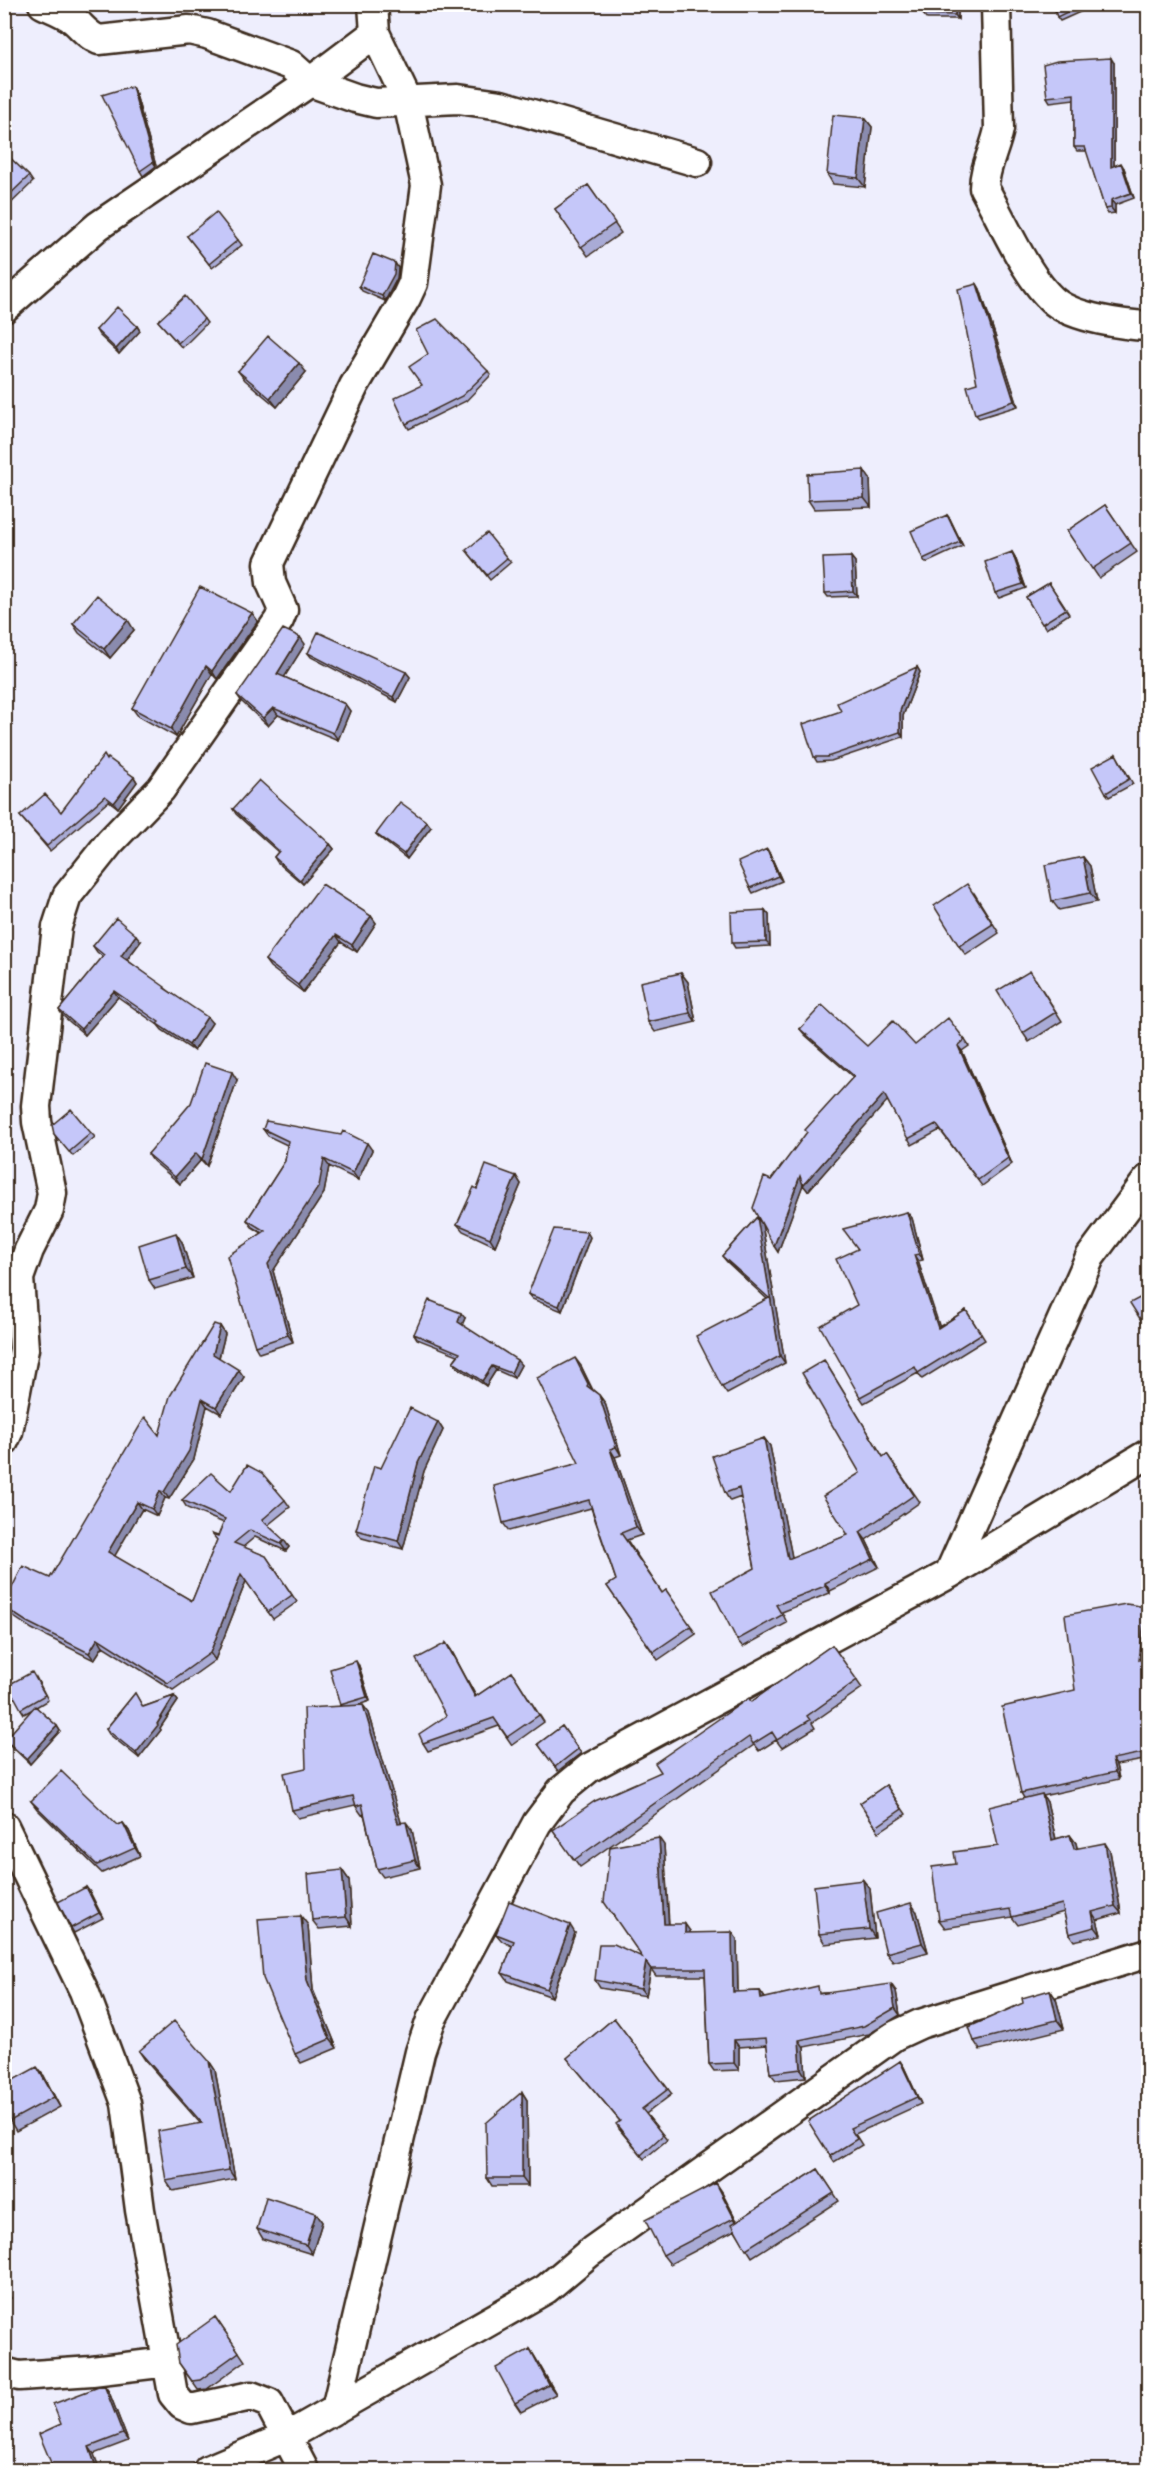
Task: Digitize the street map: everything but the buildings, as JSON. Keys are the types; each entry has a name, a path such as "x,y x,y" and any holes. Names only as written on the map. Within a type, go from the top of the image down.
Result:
{"street":[{"path":"43,4 64,13 75,21 87,35 99,40 189,30 207,34 291,65 310,82 355,98 376,103 458,99 501,105 698,162"},
{"path":"4,1441 8,1432 24,1350 19,1278 29,1250 50,1210 52,1193 37,1122 36,1106 57,927 67,896 110,842 161,789 279,620 283,610 271,583 269,564 354,386 413,283 426,185 408,102 375,33 374,4"},
{"path":"996,4 999,129 995,148 984,172 984,188 1034,277 1056,303 1095,320 1149,326"},
{"path":"4,308 98,226 310,82 375,33"},
{"path":"949,1574 1090,1257 1149,1179"},
{"path":"336,2409 420,2052 431,2020 537,1823 561,1791 589,1768 949,1574 1149,1454"},
{"path":"4,1826 84,1991 126,2103 140,2210 173,2394 182,2405 191,2409 251,2396 270,2403 304,2470"},
{"path":"208,2470 288,2436 546,2289 589,2253 894,2036 920,2024 1149,1953"},
{"path":"4,2372 19,2376 92,2372 168,2362"}]}
